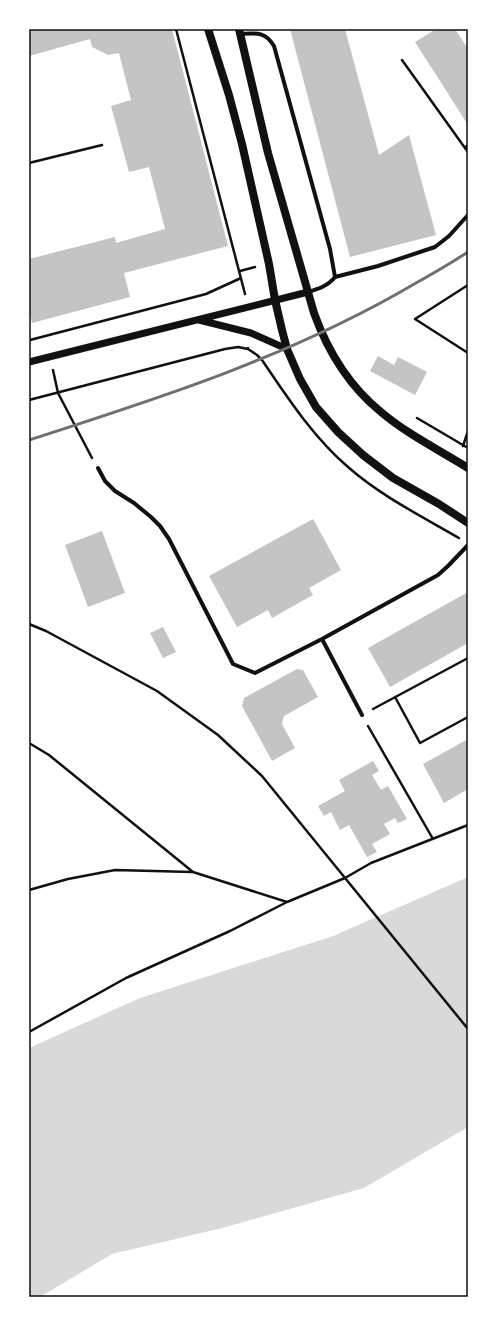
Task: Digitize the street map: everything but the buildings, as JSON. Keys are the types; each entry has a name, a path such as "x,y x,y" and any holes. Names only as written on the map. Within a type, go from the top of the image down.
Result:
{"main road":[{"path":"208,29 229,95 244,151 269,264 275,300 287,349 300,379 316,407 338,432 363,455 393,478 439,504 468,523"},
{"path":"240,32 268,153 321,333 347,378 380,412 402,428 468,468"}],"street":[{"path":"240,32 260,33 270,40 274,46 330,249 335,278"},
{"path":"29,362 308,292 325,286 335,278 378,266 435,247 449,236 468,215"},
{"path":"197,319 251,333 287,349"},
{"path":"98,468 105,481 115,492 134,503 160,526 169,539 233,664 255,673 322,640 438,575 468,545"},
{"path":"322,640 362,716"}],"path":[{"path":"402,60 468,152"},
{"path":"29,163 102,145"},
{"path":"465,148 468,145"},
{"path":"30,340 206,294 241,278"},
{"path":"468,285 415,319 468,353"},
{"path":"29,400 225,349 238,347 248,349"},
{"path":"58,393 98,468"},
{"path":"412,415 468,448"},
{"path":"463,446 468,433"},
{"path":"29,624 46,631 157,691 218,735 262,776 468,1029"},
{"path":"433,838 362,716 468,658"},
{"path":"395,697 420,744 468,717"},
{"path":"29,743 49,755 193,872"},
{"path":"29,1032 126,978 230,931 287,902 345,878 371,863 468,825"},
{"path":"29,890 68,879 116,870 193,872 287,902"}],"shaded area":[{"path":"468,877 468,1127 364,1188 222,1228 112,1254 40,1297 29,1297 29,1048 140,998 333,936"}],"railway":[{"path":"29,440 178,390 275,353 370,309 468,252"}]}
